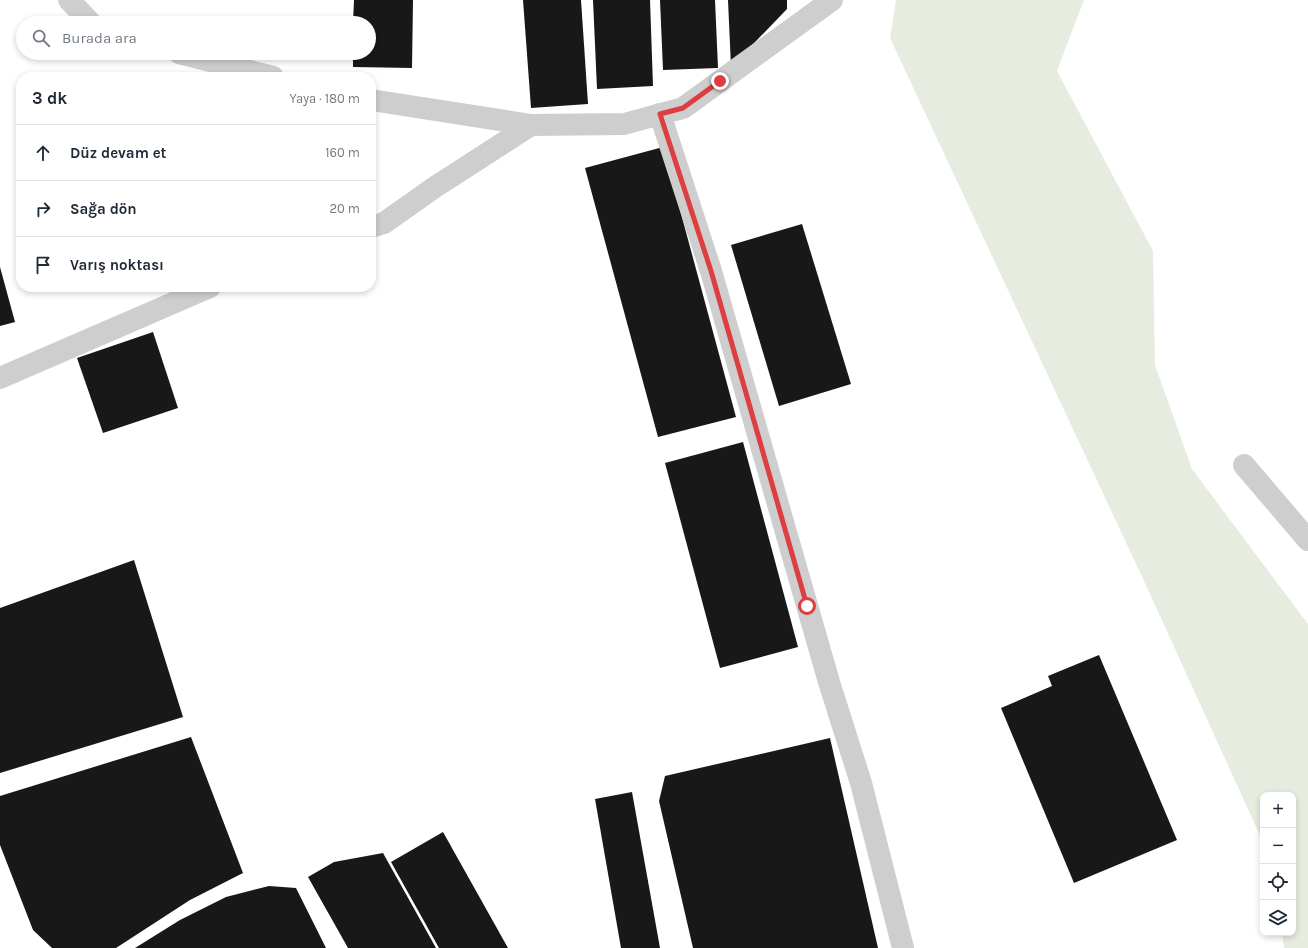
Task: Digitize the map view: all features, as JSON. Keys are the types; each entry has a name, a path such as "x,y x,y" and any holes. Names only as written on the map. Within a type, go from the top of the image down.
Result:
{"street":[{"path":"69,0 84,16"},
{"path":"376,101 531,125 624,124 683,108 832,0"},
{"path":"206,60 253,72"},
{"path":"660,114 711,271 829,682 862,784 903,948"},
{"path":"376,225 384,223 435,187 531,125"},
{"path":"0,378 198,292"},
{"path":"1244,465 1308,540"}],"shaded area":[{"path":"896,0 1084,0 1057,71 1153,251 1155,365 1192,469 1308,624 1308,948 1284,948 1282,936 1296,936 1296,792 1260,792 1260,835 1144,581 890,38"}],"building":[{"path":"354,0 413,0 412,68 353,67 353,60 376,60 376,16 353,16"},
{"path":"523,0 581,0 588,104 531,108"},
{"path":"593,0 650,0 653,86 597,89"},
{"path":"660,0 715,0 718,68 663,70"},
{"path":"728,0 787,0 787,9 731,67"},
{"path":"663,147 736,417 658,437 585,168"},
{"path":"802,224 851,384 779,406 731,245"},
{"path":"0,267 15,322 0,326"},
{"path":"153,332 178,408 103,433 77,358"},
{"path":"743,442 798,647 720,668 665,463"},
{"path":"134,560 183,717 0,773 0,608"},
{"path":"1099,655 1177,840 1074,883 1001,708 1052,686 1048,676"},
{"path":"191,737 243,873 190,900 116,948 52,948 33,930 0,845 0,796"},
{"path":"830,738 878,948 693,948 659,801 665,776"},
{"path":"632,792 660,948 621,948 595,799"},
{"path":"443,832 508,948 439,948 391,862"},
{"path":"383,853 436,948 348,948 308,877 334,862"},
{"path":"269,886 296,888 326,948 135,948 180,920 226,897"}],"route":[{"path":"720,81 683,108 660,114 711,271 807,606"}]}
